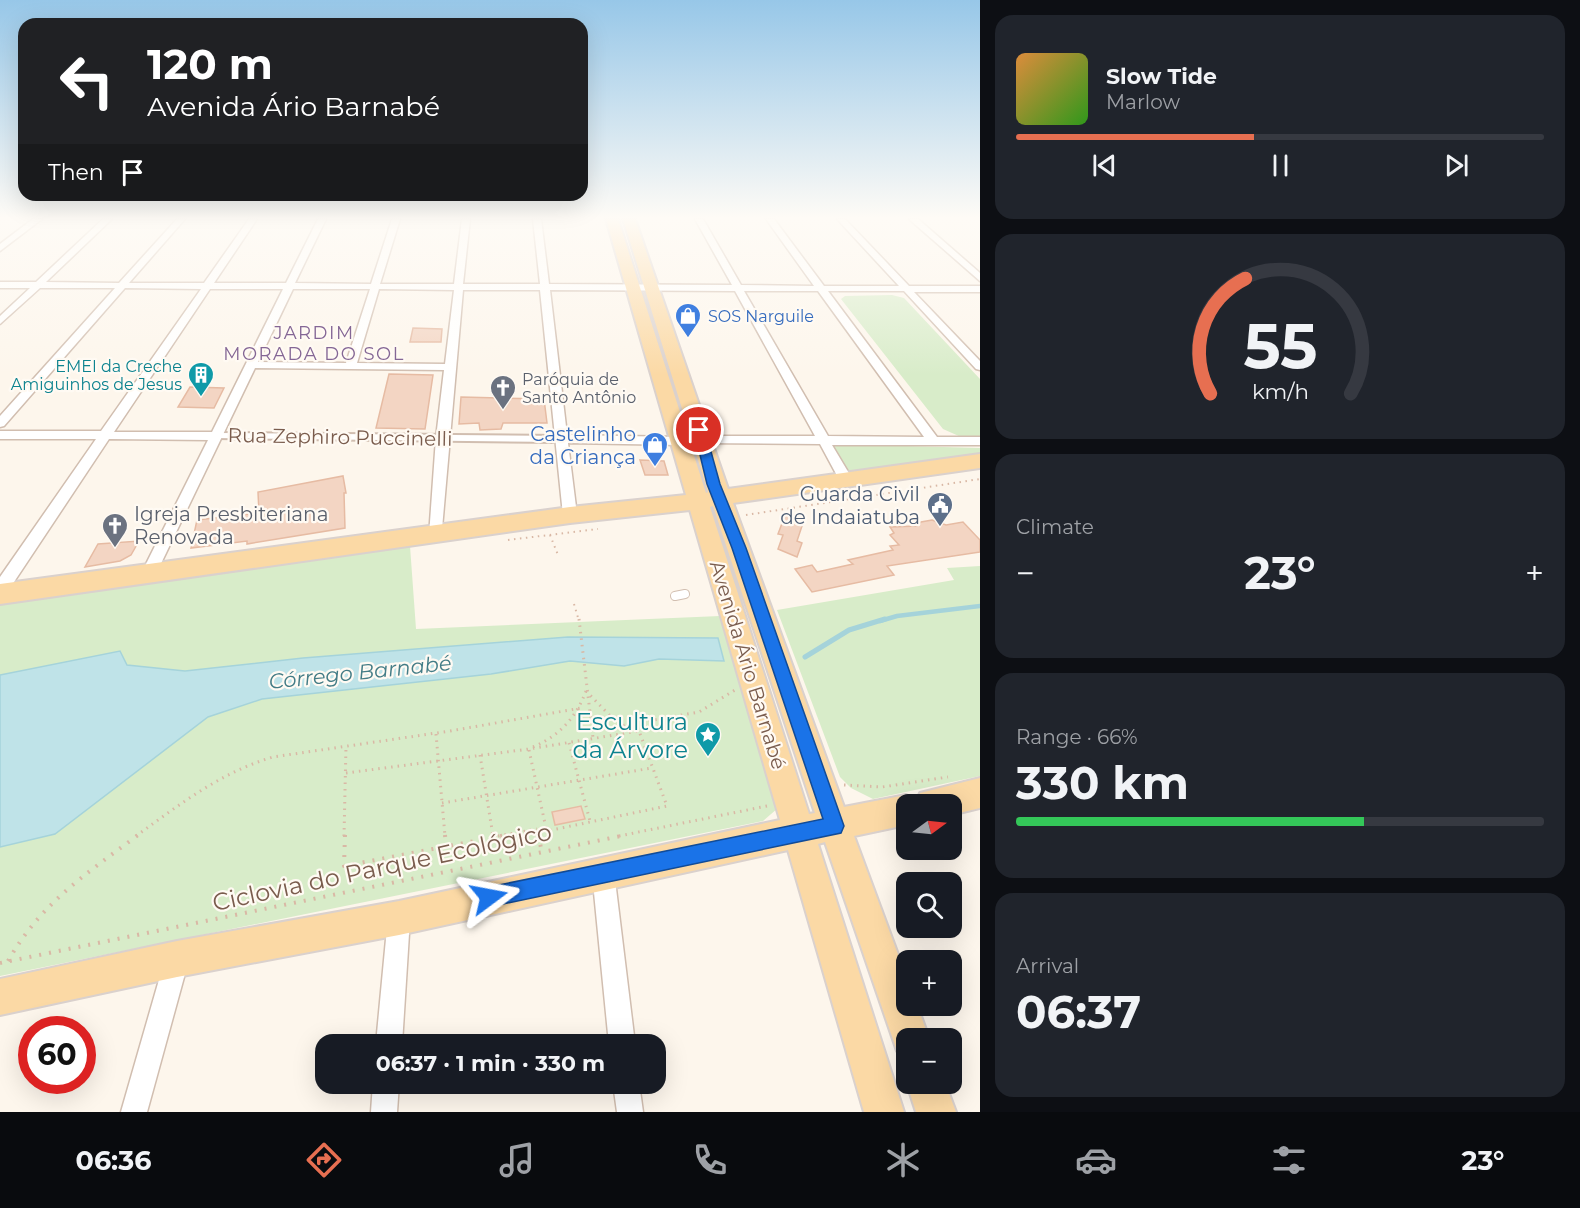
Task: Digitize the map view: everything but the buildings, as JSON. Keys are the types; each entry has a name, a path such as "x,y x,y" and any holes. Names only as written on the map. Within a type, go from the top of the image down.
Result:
{"main road":[{"name":"Avenida Ário Barnabé","path":"626,271 680,441 708,499 745,564 906,1028"},
{"name":"Avenida Ário Barnabé","path":"645,271 702,440 708,499 755,686 884,1112"},
{"path":"0,594 980,460"},
{"path":"950,794 968,784"},
{"path":"0,997 177,959 399,918 603,872 896,812"},
{"path":"929,1094 936,1112"}],"street":[{"path":"0,321 53,271"},
{"path":"0,423 134,271"},
{"path":"0,589 218,271"},
{"path":"149,574 298,271"},
{"path":"351,364 380,271"},
{"path":"436,536 442,438 452,367 461,271"},
{"path":"542,271 570,515"},
{"path":"728,271 826,440 846,480"},
{"path":"809,271 934,441"},
{"path":"891,271 980,368"},
{"path":"0,285 980,289"},
{"path":"253,364 452,367"},
{"name":"Rua Zephiro Puccinelli","path":"0,435 680,441"},
{"path":"702,440 980,441"},
{"path":"603,872 621,1034"},
{"path":"390,1034 399,918"},
{"path":"134,1112 177,959"},
{"path":"384,1112 385,1094"},
{"path":"628,1094 630,1112"}],"lane":[{"path":"675,596 685,594"}],"path":[{"path":"742,515 980,479"},
{"path":"550,535 558,555"},
{"path":"574,604 580,623 593,739"},
{"path":"586,691 620,726 699,712 737,689 755,686"},
{"path":"529,749 557,735 581,708 586,691"},
{"path":"8,961 23,933 44,908 69,886 182,804 237,769 272,759 436,734 581,708"},
{"path":"346,746 344,866 537,829 546,828 547,831 667,806 639,730 529,749 346,773"},
{"path":"436,734 446,846"},
{"path":"569,743 590,822"},
{"path":"529,749 546,828"},
{"path":"480,755 493,838"},
{"path":"442,803 653,767"},
{"path":"842,784 882,787 968,784"},
{"name":"Ciclovia do Parque Ecológico","path":"0,963 770,805"},
{"path":"537,829 542,853"}],"green space":[{"path":"892,295 904,298 980,379 980,437 961,437 943,429 841,299 845,296"},
{"path":"832,444 980,448 980,454 848,475"},
{"path":"410,546 416,629 720,616 778,808 763,821 0,976 0,601"},
{"path":"980,566 980,776 873,799 851,788 840,777 777,610 954,580 947,568"}],"water":[{"path":"568,637 718,638 724,661 659,659 624,666 570,661 491,674 262,699 208,717 55,834 0,847 0,675 120,651 127,665 185,671 303,658"}],"waterway":[{"name":"Córrego Barnabé","path":"880,621 897,616 980,606"},
{"name":"Córrego Barnabé","path":"805,657 849,630 885,619"}],"place":[{"name":"SOS Narguile","path":"688,339"},
{"name":"EMEI da Creche Amiguinhos de Jesus","path":"201,398"},
{"name":"Paróquia de Santo Antônio","path":"503,411"},
{"name":"Castelinho da Criança","path":"655,468"},
{"name":"Guarda Civil de Indaiatuba","path":"940,528"},
{"name":"Igreja Presbiteriana Renovada","path":"115,549"},
{"name":"Escultura da Árvore","path":"708,758"}],"district":[{"name":"JARDIM MORADA DO SOL","path":"314,343"}],"route":[{"path":"489,897 835,826 739,548 718,497 699,430"}]}
